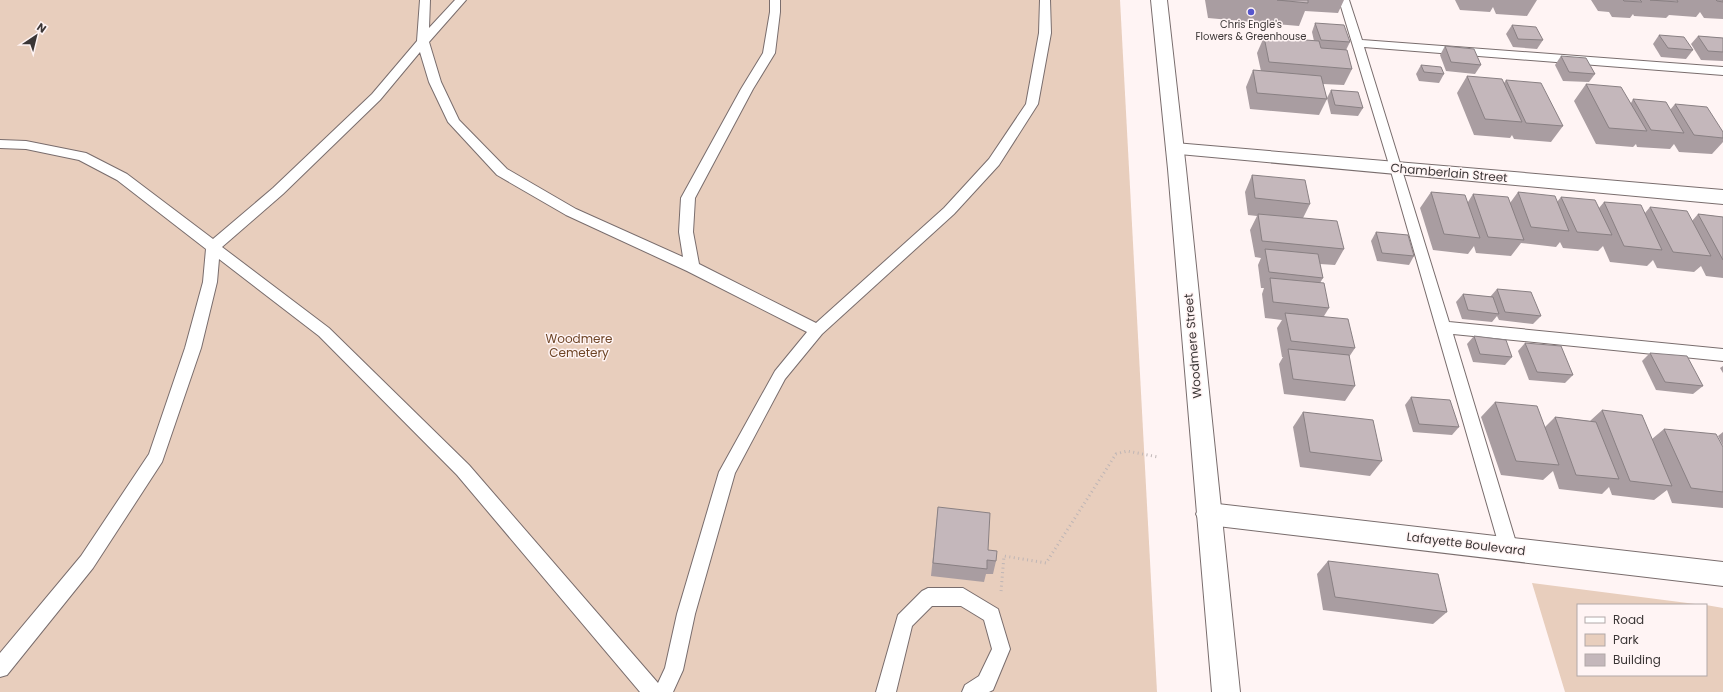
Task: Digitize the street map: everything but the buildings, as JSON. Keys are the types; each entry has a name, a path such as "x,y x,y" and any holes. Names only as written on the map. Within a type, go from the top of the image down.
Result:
{"street":[{"name":"Woodmere Street","path":"1159,0 1175,149 1226,692"},
{"name":"Chamberlain Street","path":"1175,149 1723,197"},
{"name":"Lafayette Boulevard","path":"1209,514 1723,574"}],"lane":[{"path":"425,0 423,42 435,82 454,122 502,172 571,212 692,267 817,330"},
{"path":"0,668 87,562 156,457 193,348 210,282 213,247 278,191 376,97 451,9 461,0"},
{"path":"692,267 686,232 688,198 747,88 769,53 775,12 775,0"},
{"path":"663,692 674,670 686,614 727,472 780,374 817,330 949,211 994,162 1032,104 1045,33 1045,0"},
{"path":"1344,0 1396,168 1509,549"},
{"path":"1357,43 1723,71"},
{"path":"0,144 26,145 82,156 122,177 324,332 463,470 653,692"},
{"path":"1443,327 1723,355"},
{"path":"886,692 904,621 928,597 963,597 992,615 1001,649 986,683 972,692"}],"path":[{"path":"992,615 1001,592 1004,556 1046,563 1116,454 1128,451 1158,457"}],"green space":[{"name":"Woodmere Cemetery","path":"0,0 1120,0 1157,692 0,692"},
{"path":"1532,583 1695,604 1577,604 1577,676 1707,676 1707,605 1723,608 1723,692 1565,692"}],"place":[{"name":"Chris Engle's Flowers & Greenhouse","path":"1251,12"}]}
